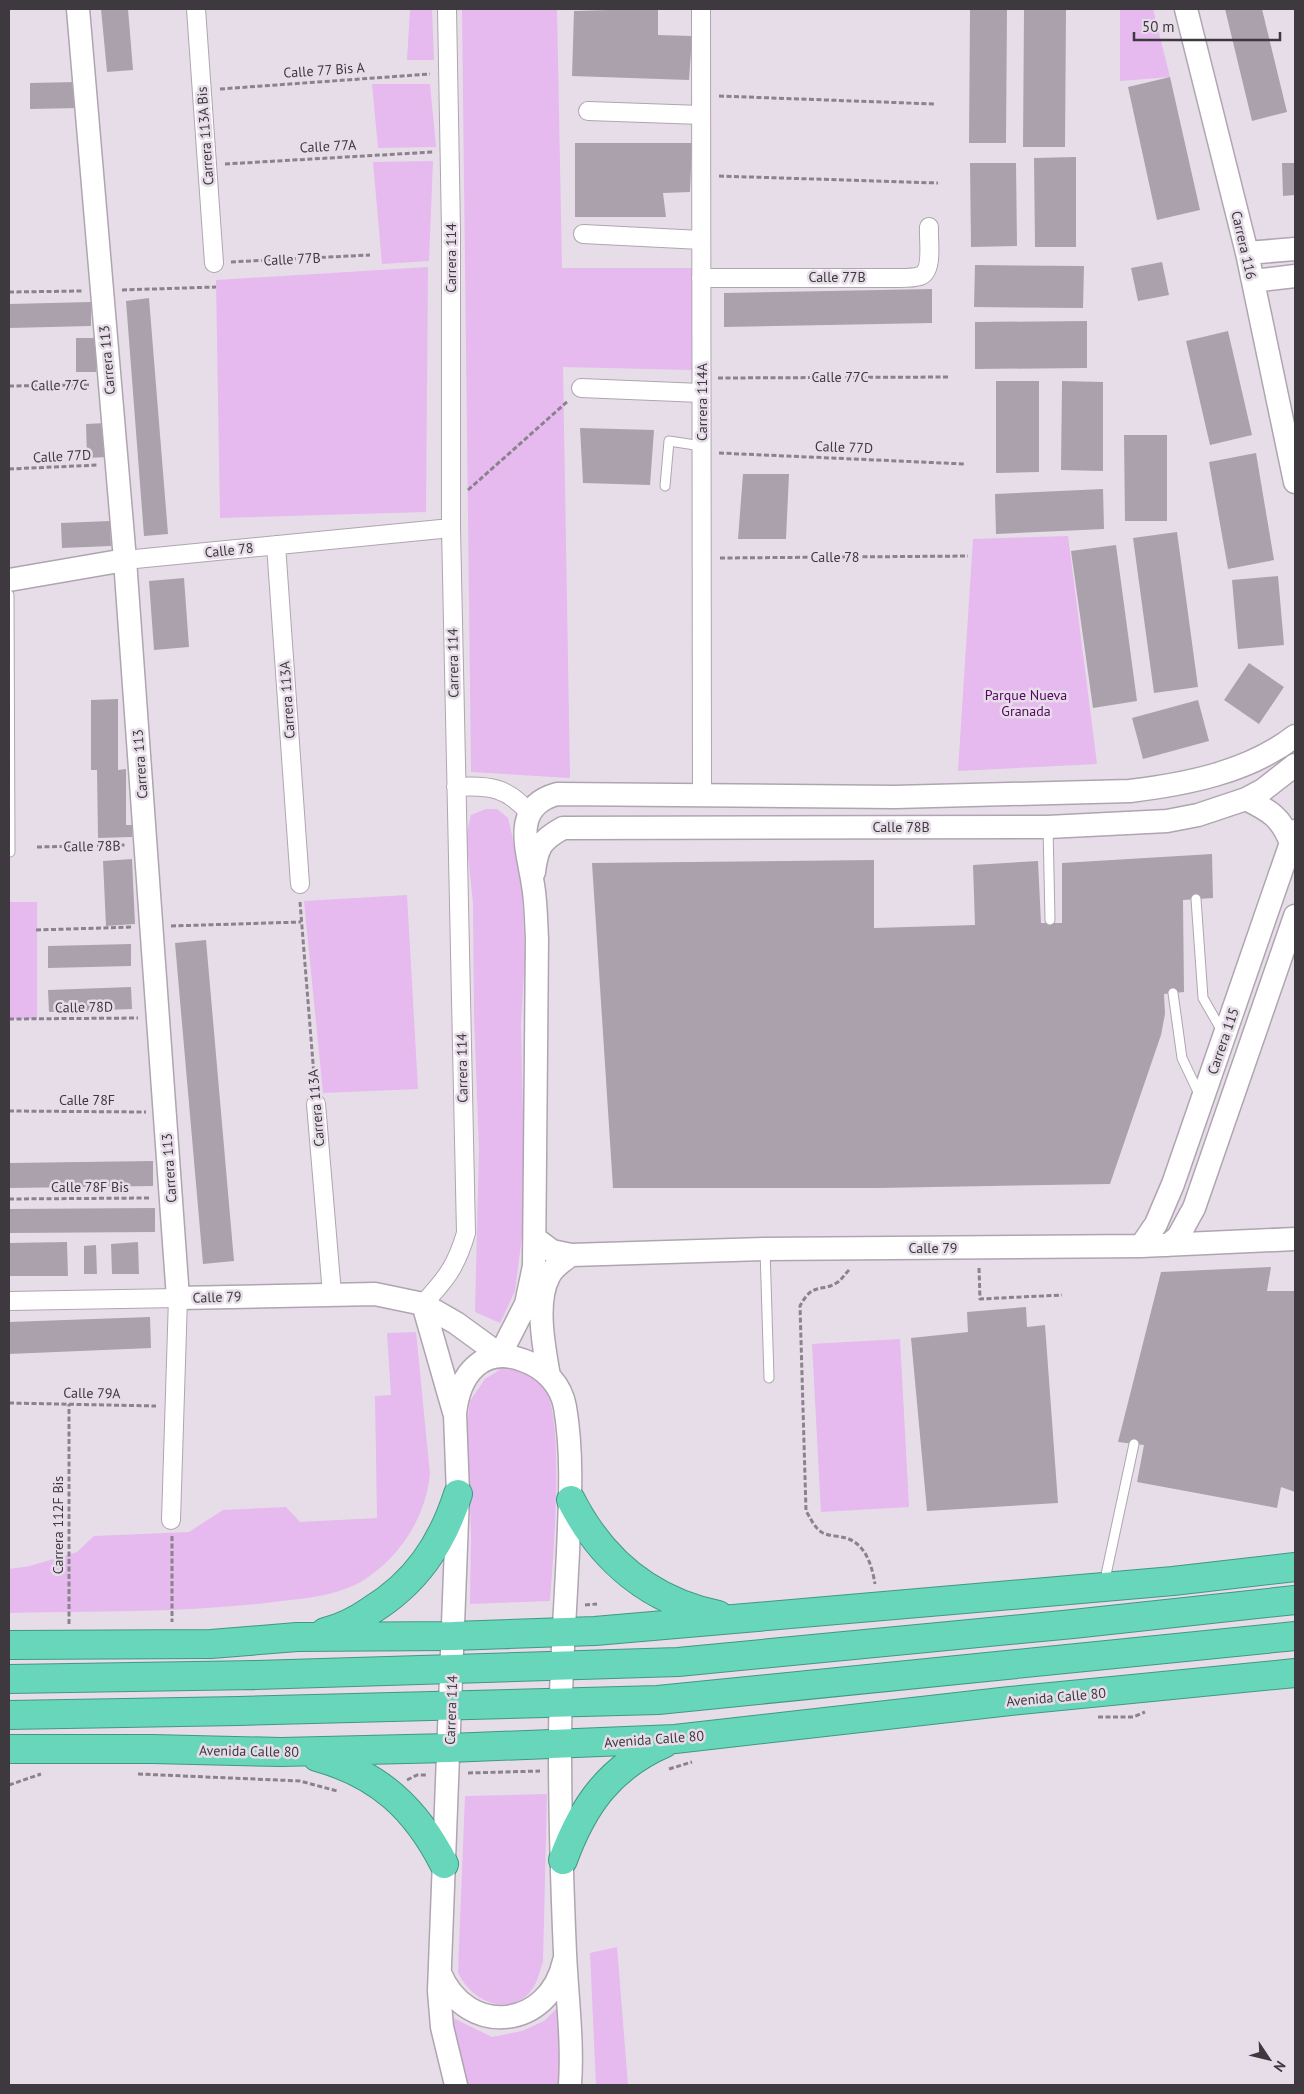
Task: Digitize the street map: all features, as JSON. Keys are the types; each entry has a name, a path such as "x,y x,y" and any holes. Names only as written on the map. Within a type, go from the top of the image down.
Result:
{"highway":[{"path":"296,1638 329,1631 360,1618 388,1601 408,1584 425,1564 439,1542 450,1519 458,1494"},
{"path":"571,1500 592,1538 622,1569 639,1582 667,1599 696,1610 728,1617 759,1618"},
{"path":"9,1646 212,1644 296,1638 453,1636 564,1632 759,1618 1295,1568"},
{"path":"9,1679 452,1670 688,1661 1083,1623 1295,1600"},
{"path":"9,1715 561,1704 658,1700 1295,1636"},
{"name":"Avenida Calle 80","path":"14,1754 152,1748 281,1752 449,1761 561,1757 675,1739 1010,1701 1295,1673"},
{"path":"563,1860 573,1834 586,1809 602,1787 623,1767 648,1750 675,1739"},
{"path":"281,1752 310,1755 337,1763 363,1775 387,1790 420,1823 444,1864"}],"street":[{"name":"Carrera 113","path":"78,9 125,560 178,1298 172,1520"},
{"name":"Carrera 113A Bis","path":"196,9 214,263"},
{"name":"Carrera 114","path":"423,1304 449,1276 459,1257 466,1234 450,510 450,151 447,9"},
{"name":"Carrera 114A","path":"701,9 702,795"},
{"name":"Carrera 116","path":"1186,9 1247,254 1295,482"},
{"path":"588,111 701,115"},
{"name":"Calle 77B","path":"701,278 900,278 920,276 926,272 928,266 929,227"},
{"path":"583,234 701,240"},
{"path":"1247,254 1295,249"},
{"path":"1253,281 1295,276"},
{"path":"581,388 701,394"},
{"name":"Calle 78","path":"9,580 125,560 451,528"},
{"name":"Carrera 113A","path":"276,545 300,884"},
{"path":"570,2085 572,2031 565,1955 561,1757 562,1667 571,1500 567,1424 564,1403 560,1392 549,1376 529,1362 500,1355 526,1304 532,1286 536,1239 537,939 533,885 525,850 525,829 530,814 537,803 557,794 895,797 1130,791 1167,787 1215,775 1266,755 1295,736"},
{"name":"Calle 78B","path":"533,885 536,855 541,842 564,828 1048,827 1167,821 1198,815 1246,799 1264,790 1295,765"},
{"path":"456,787 482,785 501,790 518,799 530,814"},
{"path":"1246,799 1269,811 1280,820 1293,837"},
{"name":"Carrera 115","path":"1141,1246 1156,1224 1173,1184 1293,837"},
{"name":"Carrera 115","path":"1168,1245 1178,1236 1194,1208 1295,916"},
{"name":"Carrera 113A","path":"316,1104 332,1294"},
{"path":"1194,1208 1206,1228 1222,1244"},
{"path":"536,1239 552,1250 571,1255"},
{"name":"Calle 79","path":"571,1255 765,1249 1141,1246 1222,1244 1295,1239"},
{"path":"549,1376 544,1344 544,1287 549,1274 571,1255"},
{"name":"Calle 79","path":"9,1301 375,1294 423,1304 456,1323 500,1355"},
{"path":"423,1304 455,1414"},
{"name":"Carrera 114","path":"456,2085 442,2027 440,1972 458,1494 455,1414 456,1402 469,1373 484,1360 500,1355"},
{"path":"440,1972 446,1987 456,2000 469,2009 484,2016 501,2017 517,2015 532,2009 550,1993 562,1971 565,1955"}],"lane":[{"path":"665,486 669,441 702,446"},
{"path":"9,595 10,852"},
{"path":"1048,827 1050,920"},
{"path":"1196,899 1204,998 1224,1036"},
{"path":"1173,993 1182,1058 1202,1101"},
{"path":"765,1249 769,1378"},
{"path":"1104,1586 1134,1444"}],"path":[{"name":"Calle 77 Bis A","path":"202,91 448,73"},
{"path":"701,95 935,104"},
{"name":"Calle 77A","path":"207,165 450,151"},
{"path":"701,175 938,183"},
{"name":"Calle 77B","path":"214,263 370,256"},
{"name":"Calle 77C","path":"730,378 950,377"},
{"name":"Calle 77C","path":"9,386 109,385"},
{"path":"450,510 461,497 581,388"},
{"name":"Calle 77D","path":"722,454 965,464"},
{"name":"Calle 77D","path":"9,469 116,464"},
{"name":"Calle 78","path":"702,558 968,556"},
{"name":"Calle 78B","path":"38,847 146,845"},
{"name":"Carrera 113A","path":"301,922 316,1104"},
{"name":"Calle 78D","path":"9,1019 159,1018"},
{"name":"Calle 78F","path":"9,1111 165,1112"},
{"name":"Calle 78F Bis","path":"9,1199 171,1198"},
{"path":"852,1248 849,1270 837,1283 816,1288 806,1295 800,1306 806,1511 814,1525 823,1533 848,1538 864,1550 872,1568 879,1607"},
{"path":"978,1248 980,1299 1062,1295"},
{"name":"Calle 79A","path":"9,1403 174,1406"},
{"name":"Carrera 112F Bis","path":"69,1404 69,1645"},
{"path":"172,1520 172,1645"},
{"path":"580,1605 597,1604"},
{"path":"417,1775 449,1761 561,1757"},
{"path":"9,1785 44,1773"},
{"path":"137,1774 300,1781 340,1791"}],"green space":[{"path":"410,9 432,9 434,60 407,60"},
{"path":"462,9 557,9 562,268 692,268 692,370 563,367 570,778 471,772"},
{"path":"1120,9 1153,9 1170,77 1120,81"},
{"path":"372,84 430,84 436,147 378,148"},
{"path":"433,161 429,261 382,264 373,162"},
{"path":"428,267 426,512 220,518 216,280"},
{"name":"Parque Nueva Granada","path":"1068,536 1097,764 958,771 973,539"},
{"path":"486,809 497,809 508,818 522,893 525,956 521,1024 525,1213 515,1291 500,1323 475,1312 479,1149 474,1015 473,903 466,836 471,815"},
{"path":"407,895 418,1089 323,1093 304,901"},
{"path":"9,902 37,902 37,1019 9,1019"},
{"path":"416,1332 430,1474 428,1489 418,1517 403,1543 394,1555 371,1575 349,1588 337,1592 241,1606 142,1611 9,1613 9,1569 30,1566 77,1552 94,1536 189,1532 223,1510 286,1507 300,1522 377,1518 375,1396 391,1395 387,1333"},
{"path":"900,1339 909,1507 821,1512 812,1344"},
{"path":"501,1369 519,1371 531,1376 545,1389 551,1405 555,1429 556,1491 550,1601 470,1604 471,1533 467,1424 470,1401 485,1379"},
{"path":"547,1794 543,1962 535,1985 524,1998 514,2003 503,2005 492,2003 472,1991 458,1972 465,1796"},
{"path":"617,1947 628,2085 596,2085 590,1953"},
{"path":"557,2008 560,2085 465,2085 451,2017 492,2037 522,2031 544,2021"}],"building":[{"path":"101,9 128,9 133,70 107,72"},
{"path":"658,9 658,35 692,36 689,80 572,76 574,11"},
{"path":"970,9 1007,9 1006,143 969,143"},
{"path":"1225,9 1262,9 1287,112 1252,121"},
{"path":"1024,10 1066,10 1065,147 1023,147"},
{"path":"1170,77 1200,210 1157,220 1128,87"},
{"path":"77,82 78,108 30,109 30,83"},
{"path":"575,143 692,143 690,192 663,193 666,217 575,217"},
{"path":"1076,157 1076,247 1035,247 1034,158"},
{"path":"970,163 1016,163 1017,246 971,247"},
{"path":"1282,163 1295,163 1295,195 1283,196"},
{"path":"1162,262 1169,295 1138,301 1131,268"},
{"path":"975,265 1084,266 1083,308 974,307"},
{"path":"932,289 932,323 724,327 724,293"},
{"path":"149,298 168,534 144,536 126,301"},
{"path":"91,302 91,326 9,328 9,304"},
{"path":"1087,321 1087,368 975,369 975,322"},
{"path":"1228,331 1252,435 1210,445 1186,341"},
{"path":"76,338 96,338 96,372 76,372"},
{"path":"996,381 1039,381 1039,472 996,473"},
{"path":"1062,381 1103,382 1103,471 1061,470"},
{"path":"106,423 107,457 87,458 86,424"},
{"path":"580,428 654,430 650,485 583,483"},
{"path":"1124,435 1167,435 1167,521 1125,521"},
{"path":"1256,453 1274,560 1228,569 1209,462"},
{"path":"743,474 789,474 786,539 738,539"},
{"path":"1103,489 1104,529 996,534 995,494"},
{"path":"110,521 111,546 62,548 61,523"},
{"path":"1177,532 1198,687 1154,693 1133,538"},
{"path":"1116,545 1137,701 1093,708 1071,551"},
{"path":"1278,576 1284,645 1238,649 1232,580"},
{"path":"184,578 189,647 154,650 149,581"},
{"path":"1249,663 1284,687 1259,724 1224,700"},
{"path":"118,699 118,770 126,769 126,825 132,825 132,837 98,838 97,770 91,770 91,700"},
{"path":"1198,700 1209,741 1143,759 1132,718"},
{"path":"1212,854 1213,898 1183,900 1184,992 1164,994 1165,1014 1161,1035 1110,1184 878,1188 613,1188 592,863 874,860 874,928 975,925 973,865 1038,861 1041,923 1062,923 1062,863"},
{"path":"132,859 135,924 106,926 103,861"},
{"path":"206,940 234,1261 203,1264 175,943"},
{"path":"131,944 131,966 48,968 48,946"},
{"path":"131,987 132,1009 49,1012 48,990"},
{"path":"153,1161 153,1186 9,1188 9,1163"},
{"path":"155,1208 155,1232 9,1233 9,1209"},
{"path":"67,1242 68,1276 9,1276 9,1243"},
{"path":"138,1242 139,1274 112,1274 111,1244"},
{"path":"96,1245 97,1274 84,1274 84,1246"},
{"path":"1271,1267 1267,1291 1295,1291 1295,1492 1281,1487 1277,1508 1137,1482 1144,1445 1118,1442 1161,1272"},
{"path":"1026,1307 1027,1327 1045,1325 1058,1503 927,1511 911,1338 968,1332 967,1312"},
{"path":"150,1317 151,1348 9,1354 9,1322"}]}
